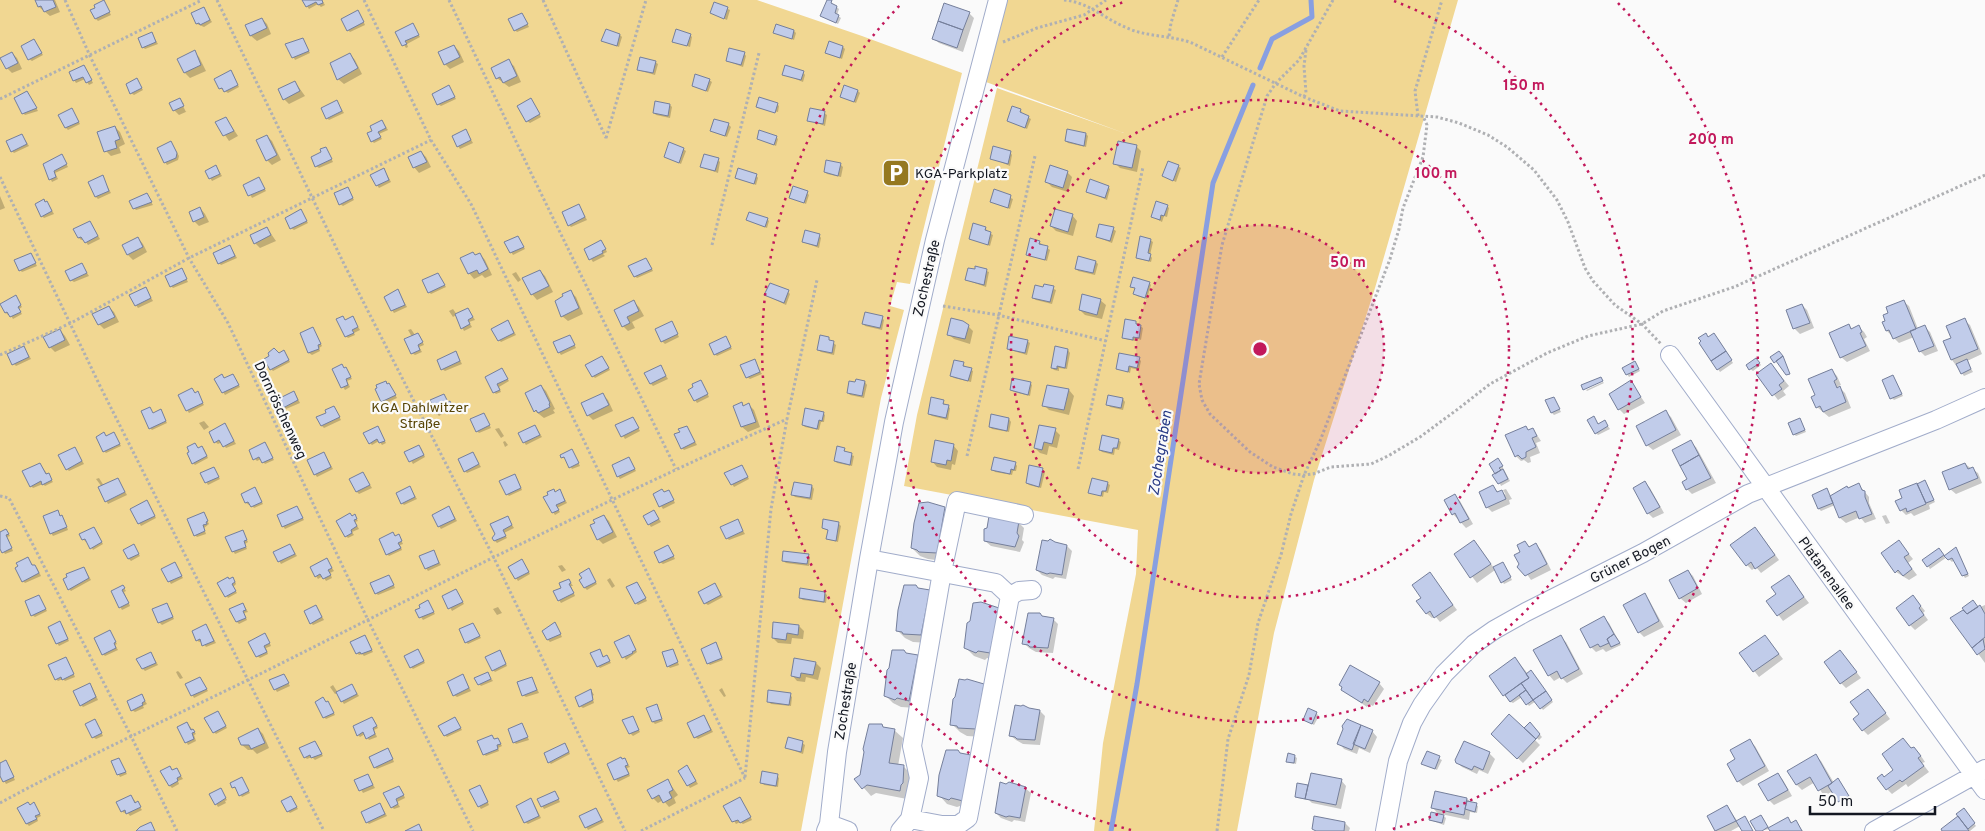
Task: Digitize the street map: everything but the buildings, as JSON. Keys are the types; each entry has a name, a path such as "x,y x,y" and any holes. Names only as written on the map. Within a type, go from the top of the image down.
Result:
{"street":[{"name":"Zochestraße","path":"848,831 828,828 837,752 868,558 906,361 935,240 998,0"},
{"name":"Platanenallee","path":"1670,355 1766,488 1979,771 1985,790"},
{"name":"Grüner Bogen","path":"1385,831 1398,761 1412,723 1444,674 1474,644 1526,612 1644,553 1748,494 1936,420 1985,398"},
{"path":"1010,596 968,818 958,825 905,825 919,778 912,746 942,572 957,501 1024,515"},
{"path":"868,558 996,583 1010,596"},
{"path":"1010,596 1020,591 1032,590"},
{"path":"1874,831 1979,771"}],"path":[{"name":"Dornröschenweg","path":"65,0 90,56 188,258 228,323 368,620 473,831"},
{"path":"0,99 202,0"},
{"path":"217,0 345,266 494,558 625,831"},
{"path":"364,0 431,140 471,204 745,778"},
{"path":"449,0 531,173 676,469"},
{"path":"543,0 606,138 646,0"},
{"path":"1064,0 1080,3 1139,32 1169,36 1192,43 1304,97 1340,111 1437,117 1488,135 1521,157 1534,170 1557,200 1585,268 1593,281 1615,305 1642,324 1670,355"},
{"path":"986,51 1012,37 1061,20 1084,15 1106,0"},
{"path":"1169,36 1170,23 1178,0"},
{"path":"1222,57 1259,0"},
{"path":"1333,0 1298,60 1276,83 1267,96 1224,237 1199,384 1202,400 1210,414 1230,435 1250,452 1273,467 1293,474 1304,476 1331,467 1371,464 1420,436 1490,384 1548,352 1595,334 1642,324 1663,311 1734,287 1985,176"},
{"path":"1418,116 1415,91 1442,0"},
{"path":"1304,97 1306,93 1304,66 1306,47"},
{"path":"712,245 759,53"},
{"path":"1217,831 1228,739 1249,675 1258,623 1272,586 1291,514 1304,476 1320,442 1390,259 1403,208 1423,156 1427,125 1423,116"},
{"path":"0,355 71,323 188,258 431,140"},
{"path":"967,456 1035,156"},
{"path":"1078,469 1143,167"},
{"path":"0,176 71,323 324,831"},
{"path":"745,778 771,509 787,419 817,280"},
{"path":"944,306 998,315 1106,341"},
{"path":"0,802 57,772 612,499 787,419"},
{"path":"0,496 9,498 131,736 177,831"},
{"path":"641,831 745,778"}],"green space":[{"name":"KGA Dahlwitzer Straße","path":"0,0 757,0 962,73 910,284 897,282 890,306 904,310 881,398 801,831 0,831"},
{"path":"1006,0 1458,0 1375,288 1314,480 1274,633 1237,831 1094,831 1103,743 1136,574 1138,530 904,486 917,415 997,88 1124,133 986,82"}],"waterway":[{"name":"Zochegraben","path":"1260,68 1272,39 1312,17 1311,0"},
{"name":"Zochegraben","path":"1111,831 1137,684 1213,183 1253,85"}],"place":[{"name":"KGA-Parkplatz","path":"896,173"}]}
